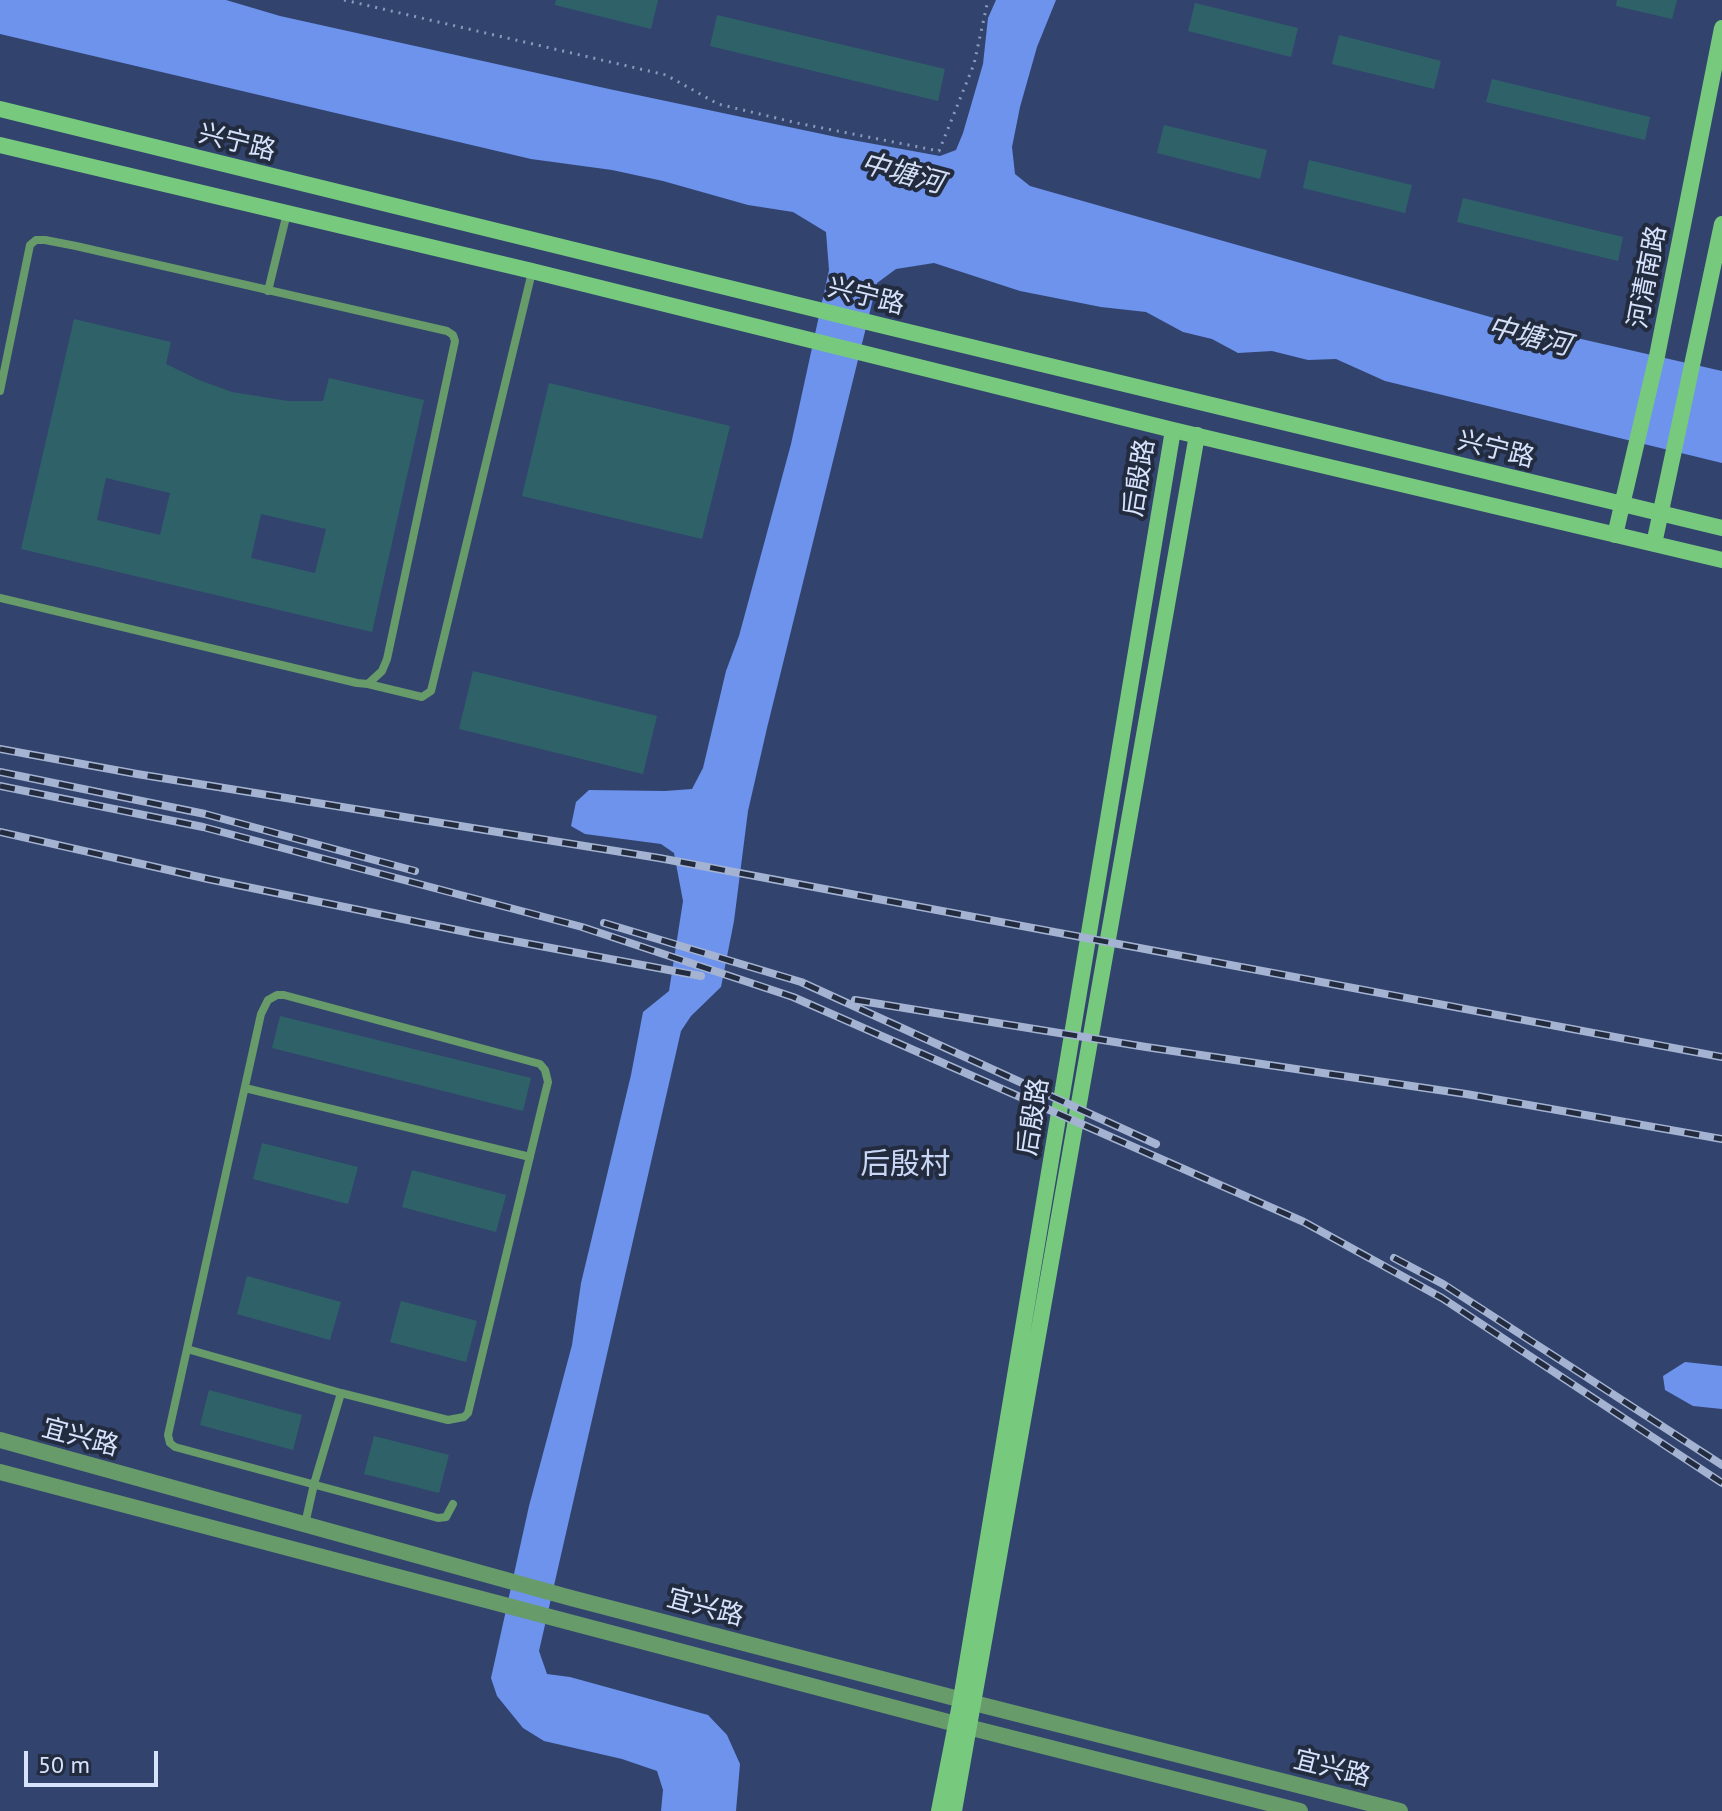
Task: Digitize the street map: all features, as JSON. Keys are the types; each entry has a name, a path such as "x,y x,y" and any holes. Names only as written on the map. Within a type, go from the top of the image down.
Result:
{"main road":[{"name":"河清南路","path":"1615,535 1657,356 1722,28"},
{"name":"兴宁路","path":"0,109 1722,528"},
{"path":"0,145 1722,560"},
{"path":"1654,544 1722,224"},
{"name":"后殷路","path":"967,1701 1173,430"},
{"name":"后殷路","path":"939,1811 958,1747 967,1701 1197,435"},
{"name":"后殷路","path":"954,1811 958,1747"}],"street":[{"name":"宜兴路","path":"0,1440 571,1598 1400,1811"},
{"name":"宜兴路","path":"0,1472 1300,1811"}],"lane":[{"path":"268,291 287,213"},
{"path":"0,391 30,245 36,240 76,246 447,331 453,335 455,341 387,659 382,671 368,684"},
{"path":"0,598 422,697 431,691 532,271"},
{"path":"187,1349 448,1420 464,1417 468,1413 548,1082 540,1064 284,995 268,1000 261,1014 168,1435 175,1447 438,1518 446,1517 453,1504"},
{"path":"245,1088 530,1157"},
{"path":"305,1525 341,1393"}],"path":[{"path":"344,0 666,75 718,104 939,151 974,64 988,0"}],"water":[{"name":"中塘河","path":"0,0 226,0 280,16 609,89 940,156 956,150 963,133 983,64 988,18 996,0 1056,0 1037,47 1012,147 1015,174 1030,186 1515,324 1722,371 1722,463 1385,381 1336,359 1308,360 1272,351 1238,353 1212,339 1183,332 1146,312 1101,307 1020,291 934,263 896,269 877,283 748,811 734,921 721,987 691,1016 681,1031 539,1651 547,1674 570,1677 708,1715 727,1735 740,1764 736,1811 661,1811 663,1790 657,1771 622,1759 544,1741 523,1728 497,1696 491,1678 529,1506 572,1345 581,1283 643,1012 669,991 683,901 674,853 661,844 585,834 571,826 576,802 589,790 692,789 703,768 726,671 739,636 791,444 829,270 826,232 793,212 748,205 612,170 531,159 0,34"},
{"path":"1685,1362 1722,1366 1722,1409 1693,1406 1665,1390 1663,1376"}],"building":[{"path":"556,0 658,0 651,29 555,5"},
{"path":"1617,0 1677,0 1672,19 1616,6"},
{"path":"1195,3 1298,28 1291,57 1188,31"},
{"path":"717,15 945,69 938,101 710,46"},
{"path":"1339,35 1441,61 1434,89 1332,64"},
{"path":"1492,79 1650,117 1645,140 1486,102"},
{"path":"1164,125 1267,150 1260,179 1157,153"},
{"path":"1309,160 1412,185 1405,213 1303,188"},
{"path":"1463,198 1623,237 1618,261 1457,222"},
{"path":"74,319 171,342 166,364 232,392 288,401 323,401 329,378 424,400 372,632 21,549","holes":["106,478 170,493 160,535 97,520","261,514 326,529 315,573 251,558"]},
{"path":"549,383 730,426 702,539 522,496"},
{"path":"473,671 657,716 643,774 459,729"},
{"path":"280,1016 531,1078 523,1111 272,1048"},
{"path":"262,1143 358,1167 348,1204 253,1179"},
{"path":"412,1170 506,1195 496,1232 402,1207"},
{"path":"247,1276 341,1302 330,1340 237,1314"},
{"path":"401,1301 477,1321 466,1362 390,1342"},
{"path":"209,1390 302,1415 293,1450 200,1425"},
{"path":"374,1436 449,1455 439,1493 364,1474"}],"railway":[{"path":"0,749 659,858 1722,1057"},
{"path":"0,772 205,814 415,871"},
{"path":"0,786 203,827 582,927 793,997 1304,1222 1442,1298 1722,1483"},
{"path":"0,832 208,879 701,976"},
{"path":"604,923 801,982 1156,1144"},
{"path":"855,1000 1466,1094 1722,1139"},
{"path":"1394,1258 1443,1284 1722,1465"}],"district":[{"name":"后殷村","path":"905,1165"}]}
